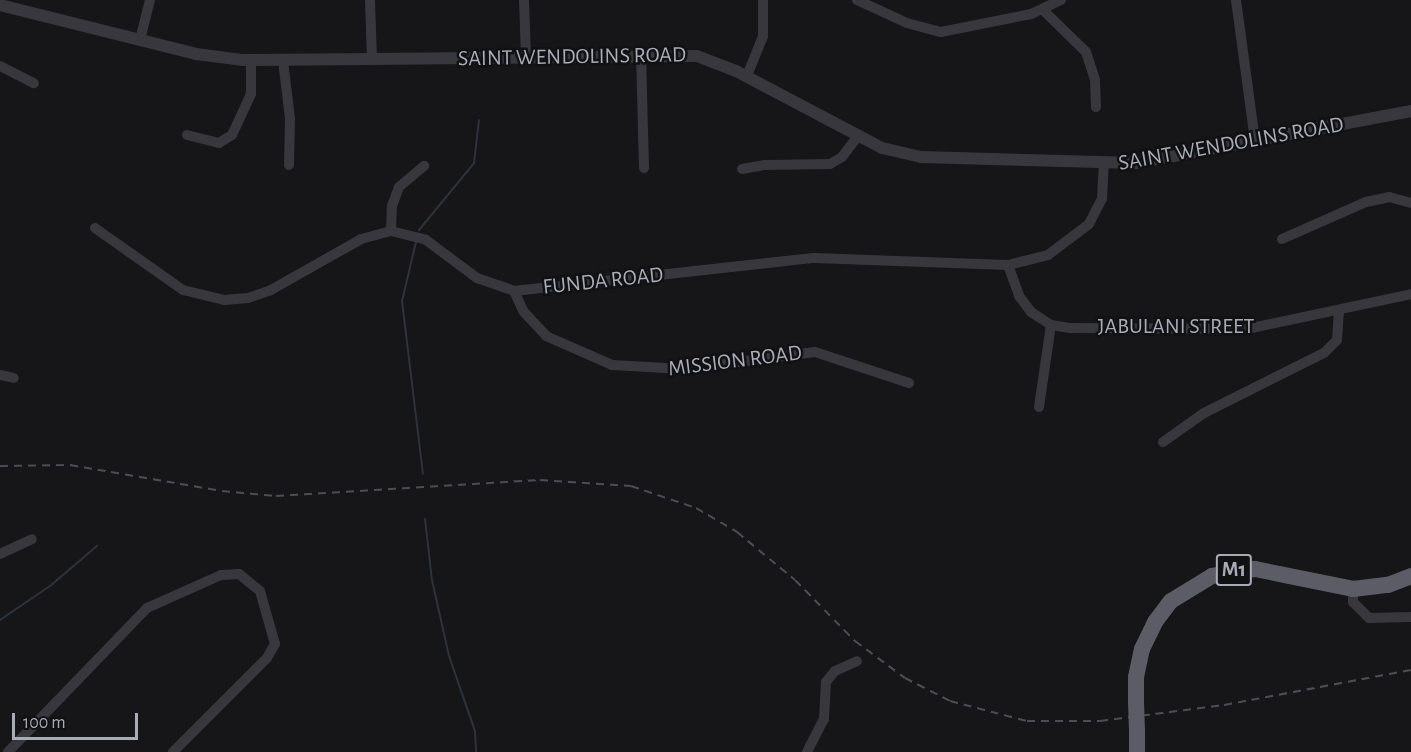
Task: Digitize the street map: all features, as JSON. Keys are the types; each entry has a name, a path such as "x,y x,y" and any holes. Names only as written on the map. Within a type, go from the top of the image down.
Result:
{"highway":[{"name":"M1","path":"1137,752 1136,677 1142,649 1155,622 1172,601 1193,585 1234,570 1255,569 1353,589 1382,586 1411,576"}],"street":[{"path":"140,40 150,0"},
{"path":"370,0 372,59"},
{"path":"524,0 526,57"},
{"path":"747,76 764,36 763,0"},
{"path":"857,0 907,23 940,32 1043,10 1061,0"},
{"path":"1236,0 1255,141"},
{"name":"SAINT WENDOLINS ROAD","path":"0,6 196,54 251,61 641,54 697,56 747,76 882,148 921,158 1104,165 1255,141 1411,111"},
{"path":"1043,10 1086,52 1095,80 1096,107"},
{"path":"641,54 644,168"},
{"path":"187,135 219,142 232,135 251,94 251,61"},
{"path":"284,61 290,118 289,165"},
{"path":"0,66 34,83"},
{"path":"742,170 764,165 830,164 842,157 858,136"},
{"name":"FUNDA ROAD","path":"95,228 183,290 224,300 265,293 361,239 391,231 426,240 477,278 514,291 808,259 1008,265 1048,255 1089,224 1102,198 1104,165"},
{"path":"391,231 392,206 399,187 424,166"},
{"path":"1282,239 1366,202 1389,197 1411,203"},
{"path":"1008,265 1012,283 1025,305 1051,325 1039,406"},
{"name":"MISSION ROAD","path":"514,291 524,312 546,336 612,365 684,369 815,352 909,383"},
{"name":"JABULANI STREET","path":"1051,325 1247,329 1411,294"},
{"path":"1163,442 1204,413 1324,353 1337,340 1339,311"},
{"path":"0,375 14,378"},
{"path":"0,554 27,541"},
{"path":"8,752 147,608 221,575 239,574 260,591 275,644 267,658 173,752"},
{"path":"1353,589 1353,602 1369,618 1411,617"},
{"path":"807,752 824,719 826,682 835,671 857,661"}],"waterway":[{"path":"419,230 474,163 479,120"},
{"path":"416,242 402,301 423,474"},
{"path":"425,519 432,580 449,656 475,731 476,752"},
{"path":"0,620 50,586 97,546"}],"railway":[{"path":"0,466 70,465 222,491 276,496 540,480 631,486 696,508 737,532 795,580 855,641 905,678 950,701 1027,721 1100,721 1224,705 1411,670"}]}
